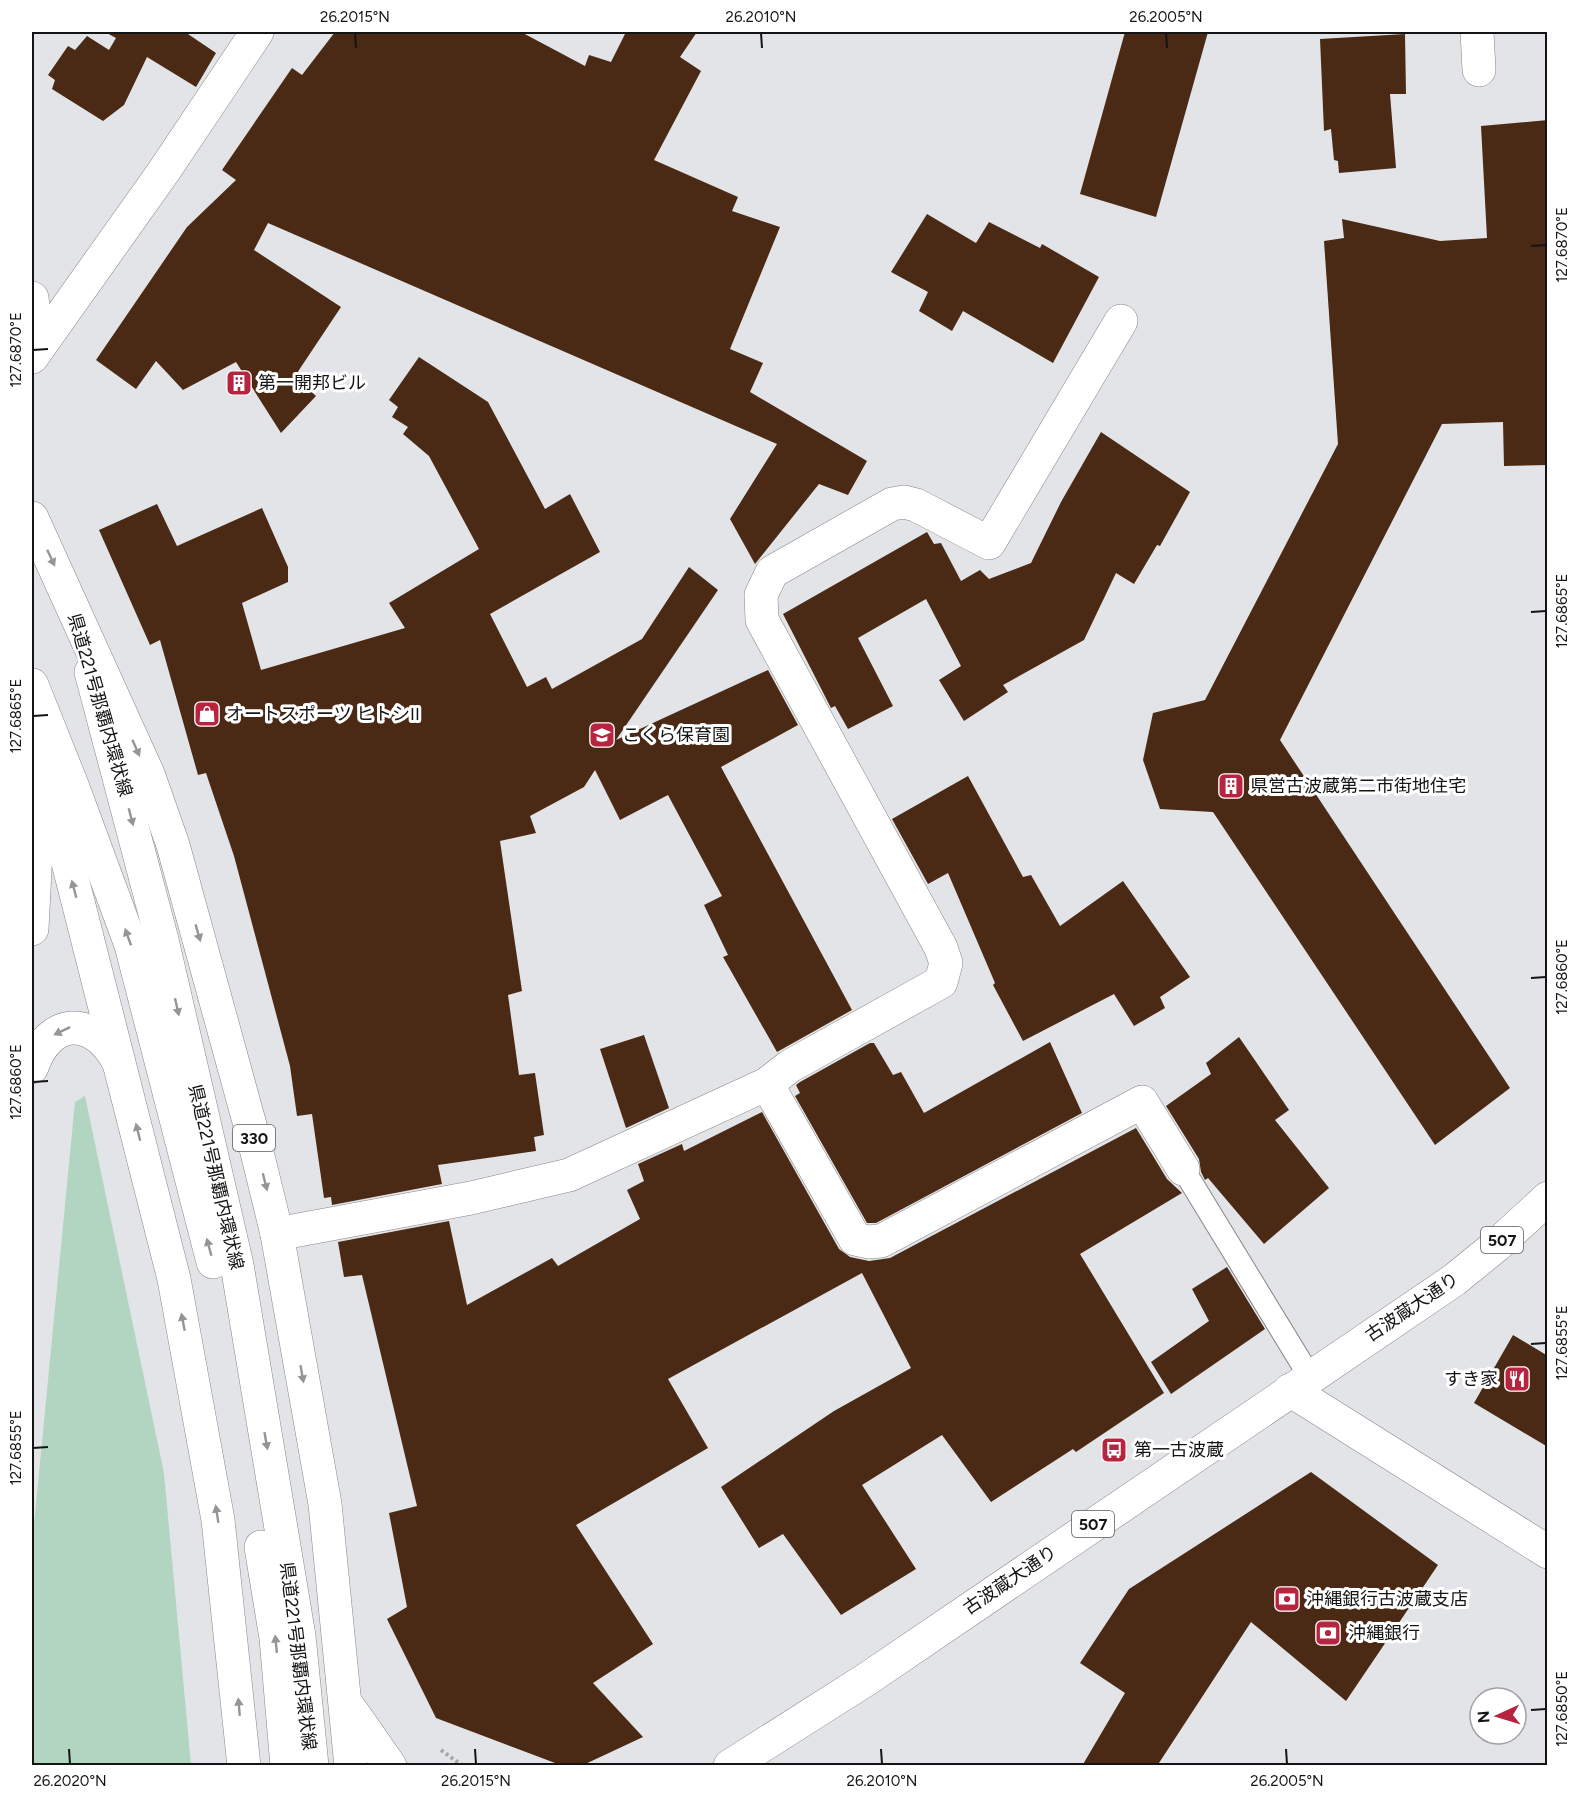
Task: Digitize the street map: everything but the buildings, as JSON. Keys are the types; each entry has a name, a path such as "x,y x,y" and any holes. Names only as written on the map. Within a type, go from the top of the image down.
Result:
{"main road":[{"path":"35,352 164,171 257,32"},
{"path":"1476,32 1479,70"},
{"path":"32,298 35,352"},
{"path":"277,1234 471,1198 568,1174 768,1084 790,1066 941,982 946,963 940,948 762,620 761,595 772,572 892,504 904,502 916,505 989,543 1121,321"},
{"name":"330","path":"32,518 148,774 173,845 219,1004 277,1234 326,1504 351,1766"},
{"name":"県道221号那覇内環状線","path":"70,599 159,930 237,1265 236,1323 276,1638 287,1766"},
{"name":"県道221号那覇内環状線","path":"32,685 131,945 214,1264 236,1323 299,1636 312,1766"},
{"path":"32,721 122,1067 174,1279 218,1520 244,1766"},
{"path":"32,929 41,759"},
{"path":"32,1067 37,1052 56,1032 67,1027 79,1027 92,1032 102,1041 122,1067"},
{"path":"768,1084 855,1239 868,1242 882,1240 1142,1102 1183,1169"},
{"name":"古波蔵大通り","path":"741,1763 1454,1280 1497,1245 1548,1198"},
{"path":"1300,1383 1548,1552"},
{"path":"346,1702 390,1766"}],"lane":[{"path":"1183,1169 1300,1383"}],"path":[{"path":"441,1750 463,1766"}],"green space":[{"path":"85,1096 164,1473 191,1765 32,1765 32,1545 75,1102"}],"place":[{"name":"第一開邦ビル","path":"239,383"},
{"name":"オートスポーツ ヒトシII","path":"207,714"},
{"name":"こくら保育園","path":"602,735"},
{"name":"県営古波蔵第二市街地住宅","path":"1231,786"},
{"name":"すき家","path":"1517,1379"},
{"name":"第一古波蔵","path":"1114,1450"},
{"name":"沖縄銀行古波蔵支店","path":"1287,1599"},
{"name":"沖縄銀行","path":"1328,1633"}]}
